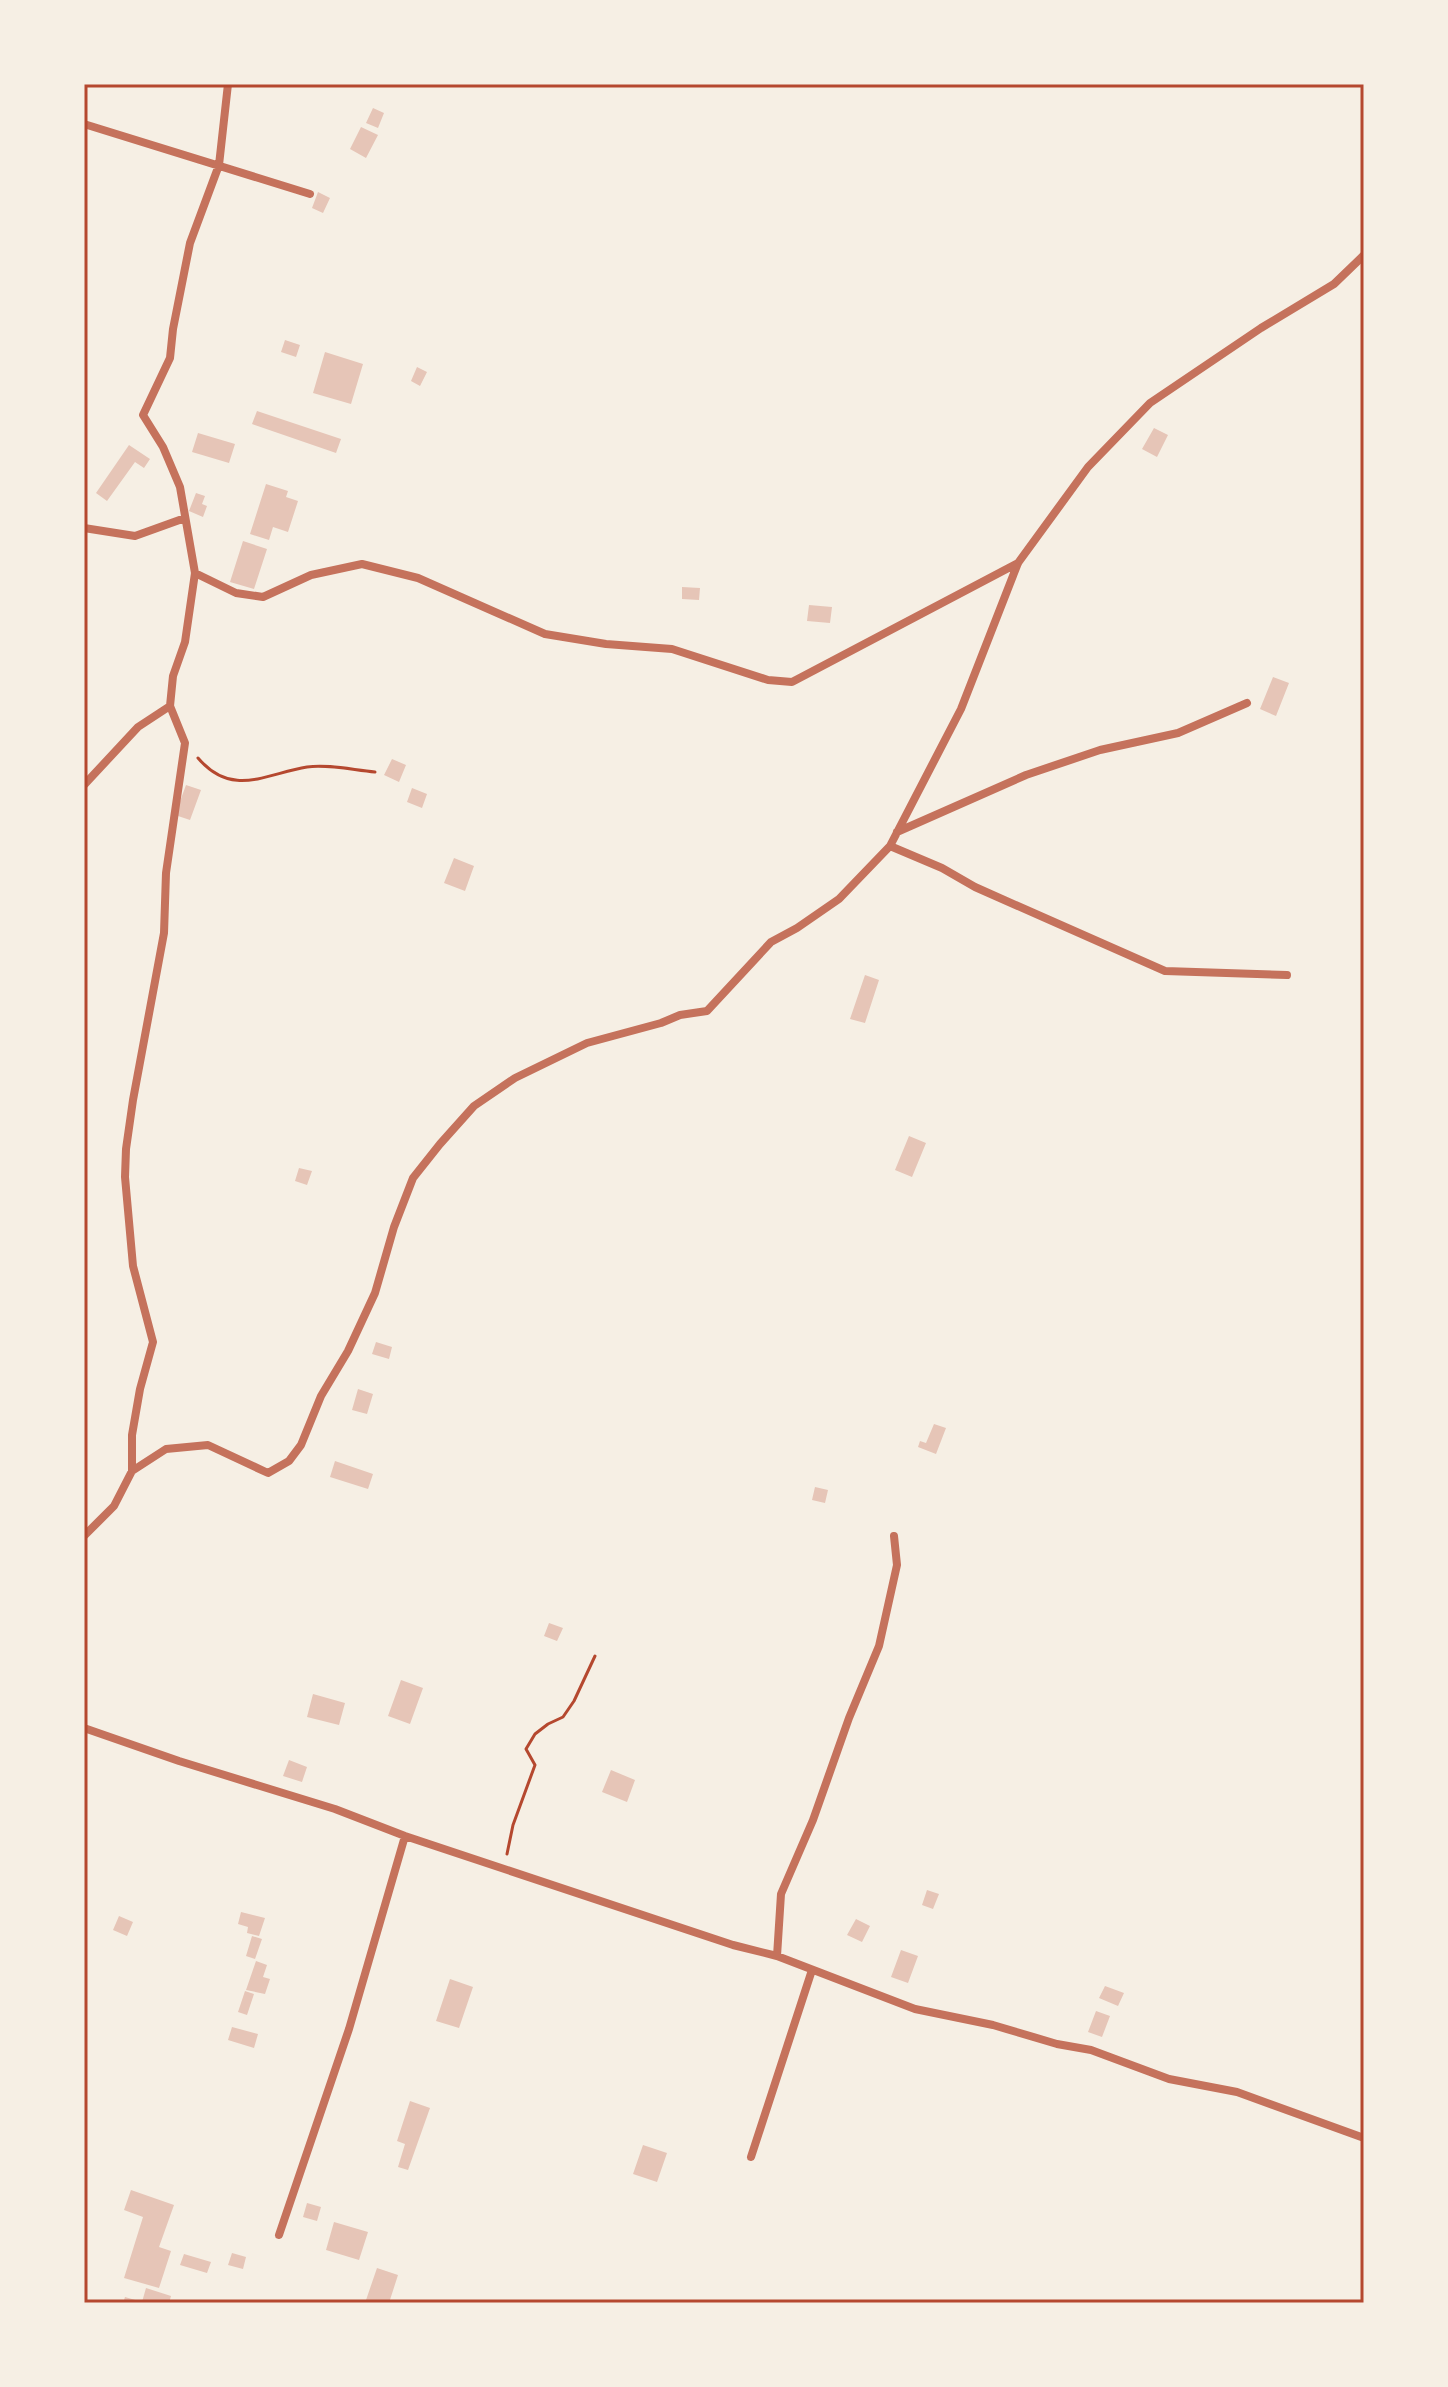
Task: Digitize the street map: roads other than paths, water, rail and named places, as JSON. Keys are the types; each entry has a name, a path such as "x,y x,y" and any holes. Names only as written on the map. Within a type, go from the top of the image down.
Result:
{"street":[{"path":"84,1536 114,1506 132,1471 132,1435 153,1342 133,1266 125,1177 126,1149 164,933 166,873 185,743 170,706 173,676 185,642 195,573 180,487 163,447 143,415 170,358 190,243 219,165 228,84"},
{"path":"84,124 310,194"},
{"path":"132,1471 166,1449 208,1445 268,1473 289,1461 301,1445 321,1396 348,1351 375,1293 394,1227 413,1178 440,1144 474,1106 515,1078 587,1043 680,1015 707,1011 771,942 839,899 890,846 961,709 1018,563 1088,467 1150,403 1261,328 1334,284 1364,255"},
{"path":"84,528 135,536 185,518"},
{"path":"195,573 236,593 263,597 311,575 362,564 418,578 545,634 606,644 672,649 768,680 792,682 1018,563"},
{"path":"897,832 1026,775 1100,750 1178,733 1247,703"},
{"path":"84,785 138,727 170,706"},
{"path":"890,846 1165,971 1287,975"},
{"path":"777,1956 781,1894 813,1820 849,1718 879,1646 897,1565 894,1536"},
{"path":"84,1728 335,1809 405,1836 733,1945 777,1956 915,2009 1091,2050 1169,2079 1237,2092 1364,2138"},
{"path":"279,2235 349,2029 405,1836"},
{"path":"751,2157 812,1970"}]}
